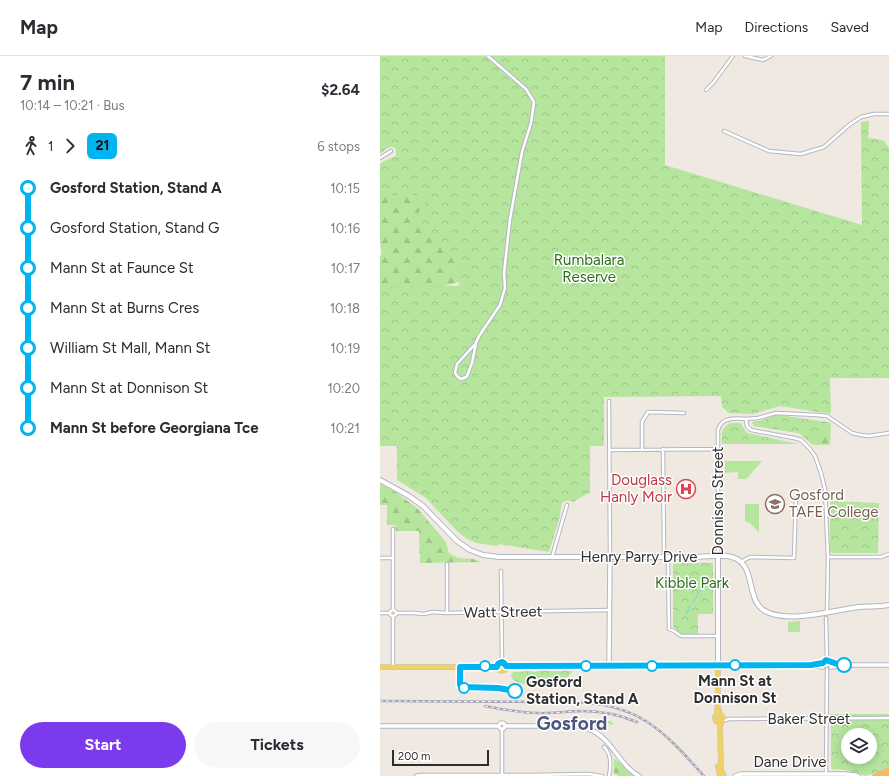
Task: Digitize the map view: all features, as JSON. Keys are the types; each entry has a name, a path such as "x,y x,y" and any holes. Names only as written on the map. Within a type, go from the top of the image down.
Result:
{"highway":[{"path":"875,776 889,770"},
{"path":"885,776 889,774"}],"main road":[{"name":"Henry Parry Drive","path":"380,480 409,496 423,506 456,541 470,550 484,555 500,557 552,558 666,558 718,556 733,557 741,562"},
{"name":"Donnison Street","path":"718,556 718,700 720,718 721,768 724,776"},
{"path":"741,562 747,571 755,599 766,612 775,615 827,615 860,607 889,605"},
{"path":"497,667 498,664 502,662 506,666 718,665"},
{"path":"380,667 497,667 498,670 502,671 505,670 506,666"},
{"name":"Donnison Street","path":"720,718 718,767 720,776"}],"street":[{"path":"476,343 457,364 456,373 461,379 467,376 479,336 500,305 505,288 504,273 510,219 522,152 531,123 534,102 526,89 488,56"},
{"path":"706,90 733,56"},
{"path":"745,56 763,60 771,56"},
{"path":"724,131 769,151 801,154 824,147 849,125 862,117 874,114 889,114"},
{"path":"380,158 392,151"},
{"path":"609,401 610,666"},
{"path":"642,450 642,422 648,412 684,412"},
{"path":"826,774 828,557 825,489 815,456 801,440 751,430 747,426 746,419 758,418 776,413 828,416 852,432 861,435 870,436 889,433"},
{"name":"Donnison Street","path":"718,556 718,430 721,424 730,419 746,419"},
{"path":"663,449 664,551 668,564 669,629 681,636 718,636"},
{"path":"609,450 718,449"},
{"path":"741,562 750,558 794,558 796,498"},
{"path":"552,558 567,505"},
{"path":"393,529 393,610 395,610 396,613 393,616 393,667"},
{"path":"828,557 881,557 889,554"},
{"path":"380,558 393,558"},
{"path":"447,564 447,613"},
{"path":"501,571 502,662"},
{"path":"380,613 390,613 390,611 393,610"},
{"name":"Watt Street","path":"396,613 424,614 432,612 610,610"},
{"path":"390,613 393,616"},
{"path":"718,665 827,665 837,663 840,665 889,665"},
{"name":"Baker Street","path":"720,718 889,718"},
{"path":"380,726 499,726 501,723 504,723 502,775"},
{"path":"504,728 579,726 590,729 604,738 628,768 639,776"},
{"path":"604,747 610,753 609,776"},
{"path":"585,776 589,774"},
{"path":"416,776 589,774 602,776"},
{"name":"Dane Drive","path":"735,776 741,774 845,774 858,776"},
{"name":"Dane Drive","path":"845,774 853,776"}],"green space":[{"path":"380,56 490,274 380,304 380,256 382,254 380,242 380,166 397,157 397,141"},
{"name":"Rumbalara Reserve","path":"380,56 665,56 665,165 862,225 861,122 869,121 868,138 883,140 889,148 889,378 830,378 831,414 780,406 753,414 728,413 722,407 721,396 604,397 604,446 590,446 590,494 588,493 573,502 565,501 562,503 560,516 549,552 498,544 498,546 476,543 467,539 457,531 426,498 397,480 397,446 380,446 380,286 459,286 460,268 452,252 439,246 419,229 415,218 430,195 380,195 380,164 395,157 396,152 395,148 391,147 387,148 380,154"},
{"path":"776,415 831,423 830,445 813,445 799,433 754,426 752,422 761,421"},
{"path":"776,415 821,421 821,445 813,445 799,433 754,426 752,422 761,421"},
{"path":"730,423 741,423 747,433 799,444 722,444 723,430"},
{"path":"725,461 762,461 746,479 738,479 738,472 725,473"},
{"path":"380,484 394,491 417,508 446,542 449,553 458,558 473,559 482,562 420,563 419,531 396,531 395,525 387,525 387,505 380,505"},
{"path":"830,501 879,503 878,553 832,553 830,551"},
{"path":"745,504 759,504 759,533 750,523 745,521"},
{"name":"Kibble Park","path":"673,563 713,563 713,614 698,614 698,635 681,634 673,626"},
{"path":"800,621 800,632 788,632 788,622"},
{"path":"573,671 561,681 545,686 520,683 513,680 511,676 512,673 515,672"},
{"path":"831,714 889,714 889,768 866,776 845,770 832,769"},
{"path":"546,720 610,721 614,724 548,722"},
{"path":"614,758 636,776 618,776 614,773"}],"waterway":[{"path":"693,602 701,590 707,585 711,586"},
{"path":"685,614 687,613 690,605"}],"railway":[{"path":"380,701 572,702 615,707 632,713 661,732 704,776"},
{"path":"485,706 531,713 583,711 597,712 617,715 637,722"}],"bus line":[{"name":"21","path":"515,691 498,688 465,688 460,685 460,667 497,667 498,664 502,662 506,666 811,665 823,663 826,660 844,665"}],"place":[{"name":"Douglass Hanly Moir","path":"686,489"},
{"name":"Gosford TAFE College","path":"775,504"},
{"name":"Mann St at Donnison St","path":"735,665"},
{"name":"Gosford Station, Stand A","path":"515,691"}],"district":[{"name":"Gosford","path":"572,723"}]}
